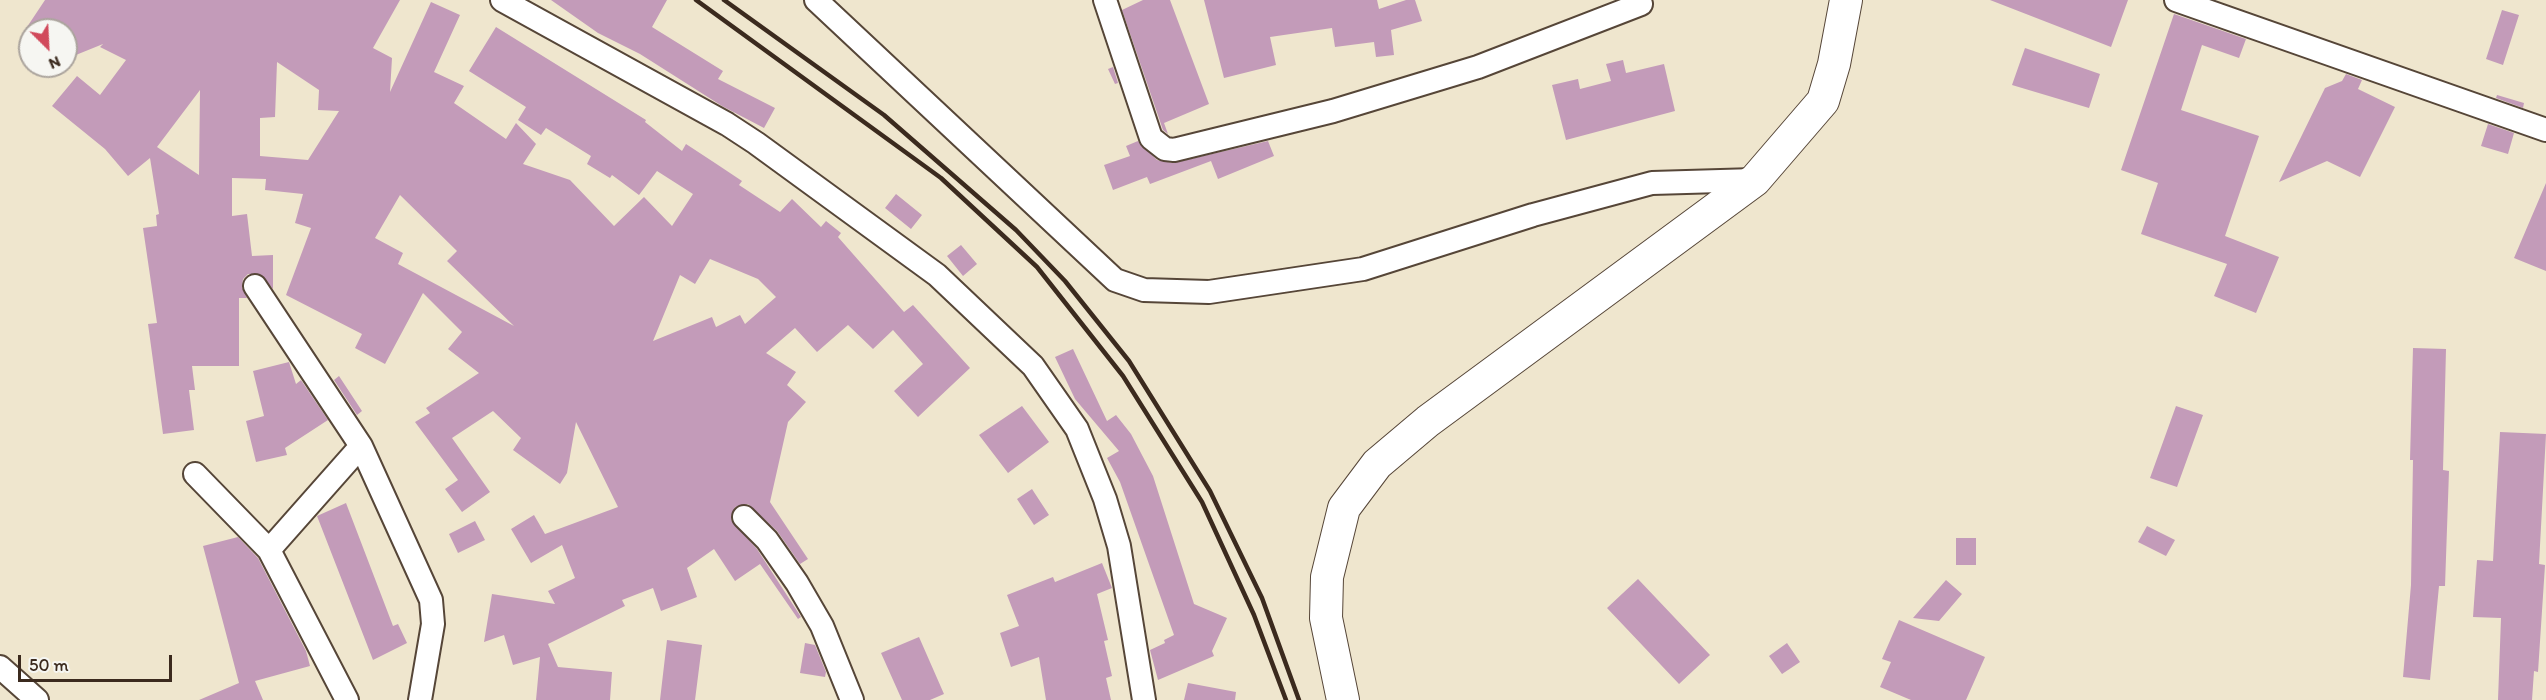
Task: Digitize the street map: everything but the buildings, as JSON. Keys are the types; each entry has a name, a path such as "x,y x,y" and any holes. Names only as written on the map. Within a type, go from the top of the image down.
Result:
{"main road":[{"path":"1343,700 1326,618 1327,577 1344,508 1377,464 1428,421 1755,180 1823,101 1834,64 1846,0"}],"street":[{"path":"502,0 727,124 756,143 937,275 1033,366 1077,429 1105,498 1119,546 1144,700"},
{"path":"816,0 1115,280 1144,290 1209,292 1364,269 1533,214 1652,183 1755,180"},
{"path":"1105,0 1151,138 1165,148 1174,150 1333,111 1478,67 1641,4"},
{"path":"2176,0 2546,130"},
{"path":"255,286 361,446 431,600 433,624 420,700"},
{"path":"269,550 361,446"},
{"path":"195,474 269,550 347,700"},
{"path":"744,517 767,540 797,583 822,626 852,700"},
{"path":"0,667 37,700"}],"railway":[{"path":"696,0 941,178 1037,267 1123,376 1202,502 1254,615 1286,700"},
{"path":"724,0 884,115 1016,230 1065,281 1129,361 1210,491 1262,598 1299,700"}]}
